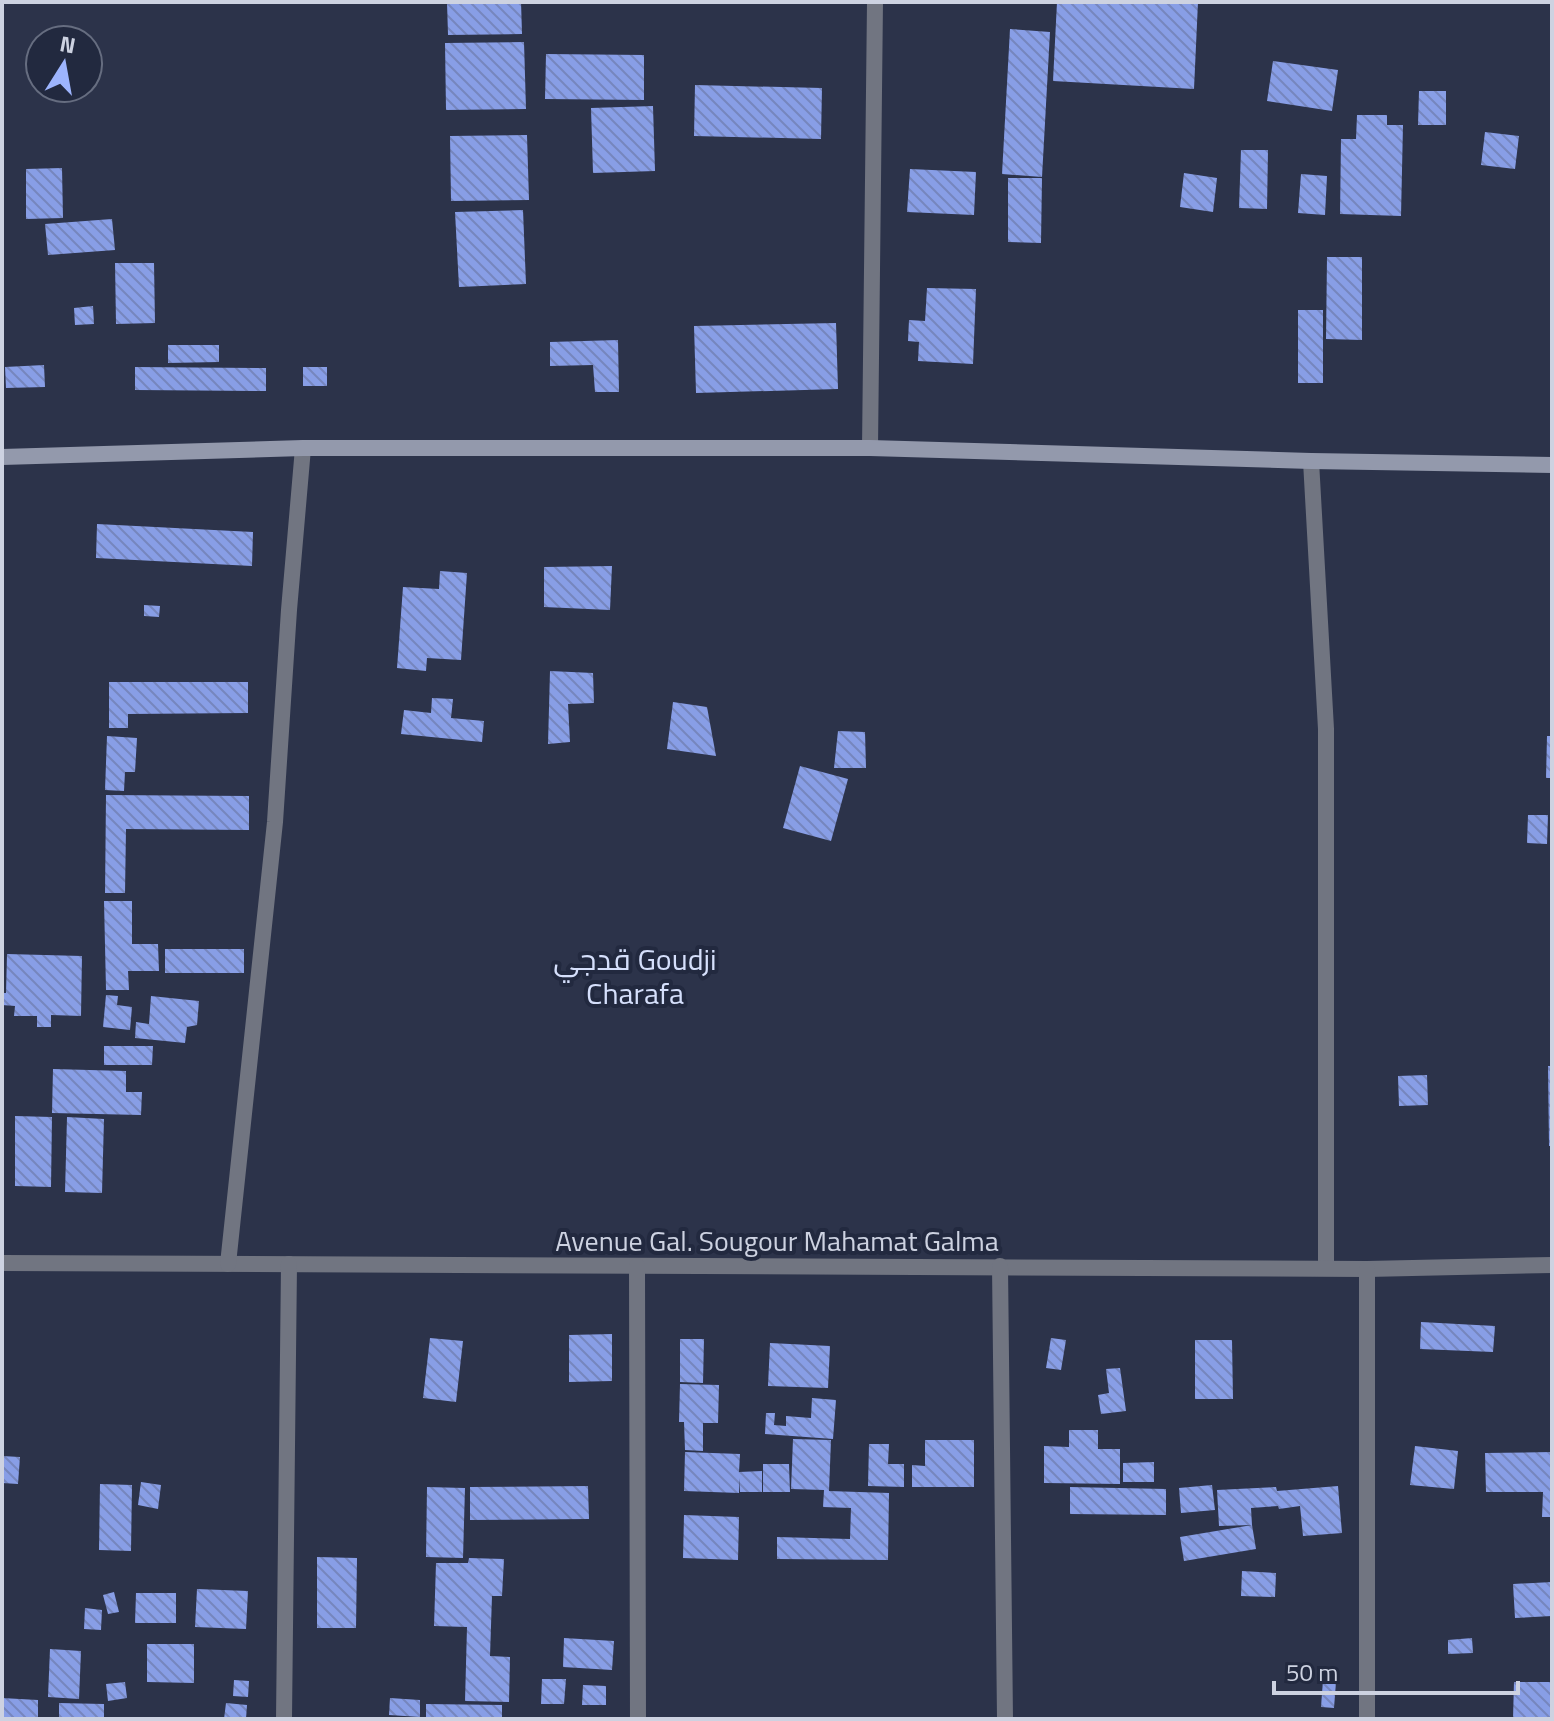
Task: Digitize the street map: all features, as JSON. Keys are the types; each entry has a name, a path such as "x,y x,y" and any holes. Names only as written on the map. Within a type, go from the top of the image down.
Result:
{"main road":[{"path":"2,457 303,448 870,448 1552,465"}],"street":[{"path":"870,448 875,2"},
{"path":"228,1264 275,822 303,448"},
{"path":"1311,461 1326,729 1326,1268"},
{"name":"Avenue Gal. Sougour Mahamat Galma","path":"2,1263 1367,1269 1552,1265"},
{"path":"284,1719 289,1264"},
{"path":"637,1266 638,1719"},
{"path":"1000,1266 1005,1719"},
{"path":"1367,1269 1367,1719"}],"building":[{"path":"447,2 521,2 522,34 448,35"},
{"path":"1057,2 1198,2 1194,89 1053,81"},
{"path":"1010,29 1050,32 1042,177 1002,174"},
{"path":"524,42 526,109 446,110 445,43"},
{"path":"546,54 644,55 644,100 545,99"},
{"path":"1273,61 1338,70 1332,111 1267,101"},
{"path":"695,85 822,88 821,139 694,136"},
{"path":"1419,91 1446,91 1446,125 1418,125"},
{"path":"653,106 655,171 593,173 591,108"},
{"path":"1357,115 1387,115 1387,125 1403,125 1401,216 1340,214 1341,139 1356,139"},
{"path":"1485,132 1519,136 1515,169 1481,165"},
{"path":"527,135 529,200 451,201 450,136"},
{"path":"1241,150 1268,150 1267,209 1239,208"},
{"path":"62,168 63,218 26,219 26,169"},
{"path":"910,169 976,172 974,215 907,212"},
{"path":"1184,173 1217,178 1213,212 1180,207"},
{"path":"1301,174 1327,176 1325,215 1298,213"},
{"path":"1008,178 1042,178 1041,243 1008,242"},
{"path":"523,210 526,284 459,287 455,212"},
{"path":"112,219 115,250 48,255 45,224"},
{"path":"1327,257 1362,257 1362,340 1326,339"},
{"path":"115,263 154,263 155,323 116,324"},
{"path":"927,288 976,289 973,364 918,361 919,342 908,341 909,320 925,321"},
{"path":"93,306 94,324 75,325 74,308"},
{"path":"1298,310 1323,310 1323,383 1298,383"},
{"path":"836,323 838,389 696,393 694,326"},
{"path":"618,340 619,392 595,392 593,365 550,366 550,342"},
{"path":"168,345 219,345 219,362 168,363"},
{"path":"44,365 45,387 6,388 5,367"},
{"path":"135,367 266,368 266,391 135,390"},
{"path":"303,367 327,367 327,386 303,386"},
{"path":"97,524 253,532 252,566 96,558"},
{"path":"612,566 610,610 544,607 544,567"},
{"path":"440,571 467,573 461,660 427,658 426,671 397,668 403,587 439,589"},
{"path":"144,605 160,606 159,617 144,616"},
{"path":"550,671 593,673 594,703 568,704 570,742 548,744"},
{"path":"109,682 248,682 248,713 128,714 128,728 109,728"},
{"path":"432,698 453,699 451,718 484,721 482,742 401,734 404,710 431,713"},
{"path":"673,702 707,707 716,756 667,749"},
{"path":"838,731 865,732 866,768 834,768"},
{"path":"107,736 137,738 135,772 125,772 124,791 105,790"},
{"path":"1547,736 1552,736 1552,778 1546,778"},
{"path":"800,766 848,779 831,841 783,828"},
{"path":"106,795 249,796 249,830 126,829 125,893 105,893"},
{"path":"1528,815 1548,815 1547,844 1527,843"},
{"path":"104,901 132,901 132,944 158,944 159,971 128,971 129,990 106,990"},
{"path":"165,949 244,949 244,973 165,973"},
{"path":"7,954 82,956 81,1016 51,1015 51,1027 37,1027 37,1016 14,1016 15,1006 2,1005 2,993 6,993"},
{"path":"106,995 118,996 117,1005 132,1007 130,1030 103,1027"},
{"path":"151,996 199,1001 197,1025 187,1027 185,1043 135,1038 136,1022 149,1024"},
{"path":"104,1046 153,1046 152,1065 104,1065"},
{"path":"1548,1066 1552,1066 1552,1146 1549,1146"},
{"path":"53,1069 126,1071 126,1092 142,1092 141,1115 52,1113"},
{"path":"1427,1075 1428,1105 1399,1106 1398,1076"},
{"path":"15,1116 52,1117 51,1187 15,1186"},
{"path":"67,1117 104,1119 102,1193 65,1192"},
{"path":"1421,1322 1495,1326 1493,1352 1420,1349"},
{"path":"612,1334 612,1381 569,1382 569,1335"},
{"path":"430,1338 463,1341 456,1402 423,1398"},
{"path":"1051,1338 1066,1340 1061,1370 1046,1368"},
{"path":"680,1339 704,1339 703,1383 680,1382"},
{"path":"1195,1340 1232,1340 1233,1399 1195,1399"},
{"path":"770,1343 830,1346 828,1388 768,1386"},
{"path":"1120,1368 1126,1411 1101,1414 1098,1395 1109,1393 1106,1369"},
{"path":"680,1384 719,1385 718,1423 703,1423 703,1451 685,1450 684,1422 679,1422"},
{"path":"812,1398 836,1400 833,1439 765,1434 766,1413 775,1413 774,1425 786,1426 786,1416 811,1418"},
{"path":"1069,1430 1098,1430 1098,1449 1120,1449 1120,1484 1044,1483 1044,1446 1069,1447"},
{"path":"793,1439 831,1440 829,1491 889,1493 888,1560 777,1559 777,1537 850,1539 851,1508 823,1507 824,1490 791,1489"},
{"path":"925,1440 974,1440 974,1487 912,1487 912,1465 925,1466"},
{"path":"869,1444 889,1444 888,1464 904,1464 904,1487 868,1486"},
{"path":"1415,1446 1458,1451 1454,1489 1410,1485"},
{"path":"685,1452 740,1454 739,1472 762,1471 762,1492 740,1492 739,1478 739,1493 684,1491"},
{"path":"1552,1452 1552,1517 1542,1517 1543,1492 1486,1492 1485,1453"},
{"path":"2,1456 20,1457 18,1484 2,1483"},
{"path":"1154,1462 1154,1482 1123,1482 1123,1463"},
{"path":"763,1464 789,1464 790,1492 763,1492"},
{"path":"141,1482 161,1485 158,1509 138,1505"},
{"path":"100,1484 132,1485 131,1551 99,1550"},
{"path":"1212,1485 1215,1510 1181,1513 1179,1488"},
{"path":"588,1486 589,1519 470,1520 470,1487"},
{"path":"1338,1486 1342,1533 1303,1536 1300,1506 1251,1508 1252,1525 1219,1526 1217,1490 1276,1487 1277,1491"},
{"path":"427,1487 465,1488 463,1558 426,1557"},
{"path":"1070,1487 1166,1489 1166,1515 1070,1514"},
{"path":"684,1515 739,1517 738,1560 683,1558"},
{"path":"1252,1525 1256,1549 1184,1561 1180,1537"},
{"path":"317,1557 357,1558 356,1628 317,1628"},
{"path":"469,1558 504,1559 502,1596 492,1596 490,1656 510,1657 509,1702 465,1701 467,1627 434,1626 436,1563 468,1563"},
{"path":"1242,1571 1276,1573 1275,1597 1241,1596"},
{"path":"1552,1582 1552,1616 1515,1618 1513,1584"},
{"path":"197,1589 248,1591 246,1629 195,1627"},
{"path":"114,1592 119,1612 108,1614 103,1595"},
{"path":"136,1593 176,1593 176,1623 135,1623"},
{"path":"85,1608 102,1610 101,1630 84,1629"},
{"path":"564,1638 614,1641 612,1670 563,1667"},
{"path":"1472,1638 1473,1653 1448,1654 1448,1640"},
{"path":"147,1644 194,1644 194,1683 147,1682"},
{"path":"50,1649 81,1651 79,1699 48,1697"},
{"path":"542,1679 566,1679 564,1704 541,1704"},
{"path":"234,1680 249,1681 248,1697 233,1696"},
{"path":"1323,1680 1336,1682 1334,1708 1321,1707"},
{"path":"125,1682 127,1698 108,1701 106,1684"},
{"path":"1514,1682 1552,1682 1552,1719 1513,1719"},
{"path":"583,1685 606,1686 606,1705 582,1705"},
{"path":"2,1698 38,1700 38,1719 2,1719"},
{"path":"390,1698 420,1700 420,1717 389,1715"},
{"path":"59,1703 104,1704 104,1719 59,1719"},
{"path":"226,1703 247,1705 246,1719 224,1719"},
{"path":"426,1704 502,1705 502,1719 426,1719"}],"district":[{"name":"قدجي Goudji Charafa","path":"635,976"}]}
